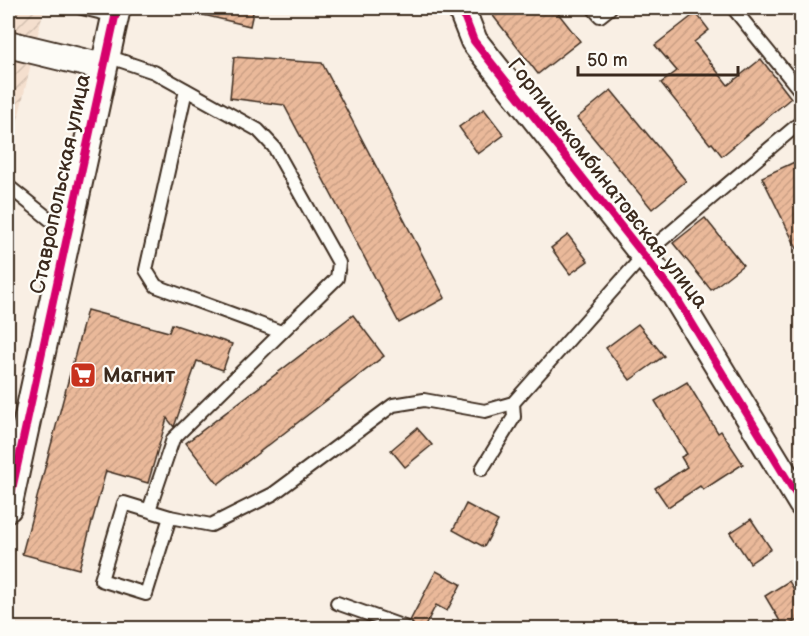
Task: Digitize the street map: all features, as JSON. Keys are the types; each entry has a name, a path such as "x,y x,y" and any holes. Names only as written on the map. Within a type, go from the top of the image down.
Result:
{"street":[{"name":"Горпищекомбинатовская улица","path":"461,8 474,41 644,255 694,324 801,504"},
{"name":"Ставропольская улица","path":"8,508 12,470 68,234 116,12"},
{"path":"8,44 105,62"}],"lane":[{"path":"82,8 116,12"},
{"path":"593,8 600,16 610,8"},
{"path":"733,8 801,93"},
{"path":"105,62 154,72 258,130 274,147 339,263 337,278 173,439 149,510"},
{"path":"186,90 146,270 156,286 281,332"},
{"path":"170,517 146,594 101,580 124,503 170,517 211,525 273,494 393,405 424,400 485,411 513,403 644,255 801,121"},
{"path":"8,186 68,234"},
{"path":"482,470 514,417 513,403"},
{"path":"337,603 406,628"}],"shaded area":[{"path":"8,8 44,8 8,162"}],"building":[{"path":"200,8 254,8 250,26 199,14"},
{"path":"487,8 554,8 580,41 538,74"},
{"path":"696,13 709,30 694,42 728,85 761,59 791,98 722,156 661,83 677,71 655,45"},
{"path":"234,57 322,63 445,298 399,323 284,105 230,98"},
{"path":"611,90 686,181 652,209 577,118"},
{"path":"484,109 504,135 478,154 459,127"},
{"path":"801,159 801,257 762,177"},
{"path":"705,218 743,265 711,290 673,243"},
{"path":"568,235 588,261 570,274 551,248"},
{"path":"87,310 169,332 172,324 232,344 223,370 197,361 174,427 167,418 148,483 106,471 79,569 22,554"},
{"path":"353,315 384,356 218,484 186,443"},
{"path":"638,324 664,356 630,380 606,348"},
{"path":"687,382 718,433 721,431 743,464 703,490 700,486 668,507 655,488 687,467 681,457 687,454 655,401"},
{"path":"417,428 432,445 405,467 391,450"},
{"path":"466,504 498,521 484,547 453,530"},
{"path":"751,519 771,549 750,563 730,533"},
{"path":"436,571 461,584 447,611 436,605 424,628 415,628 410,621"},
{"path":"789,581 801,602 801,618 784,628 765,596"}],"cycle path":[{"path":"8,508 117,8"},
{"path":"461,8 474,41 673,292 802,504"}],"place":[{"name":"Магнит","path":"83,375"}]}
